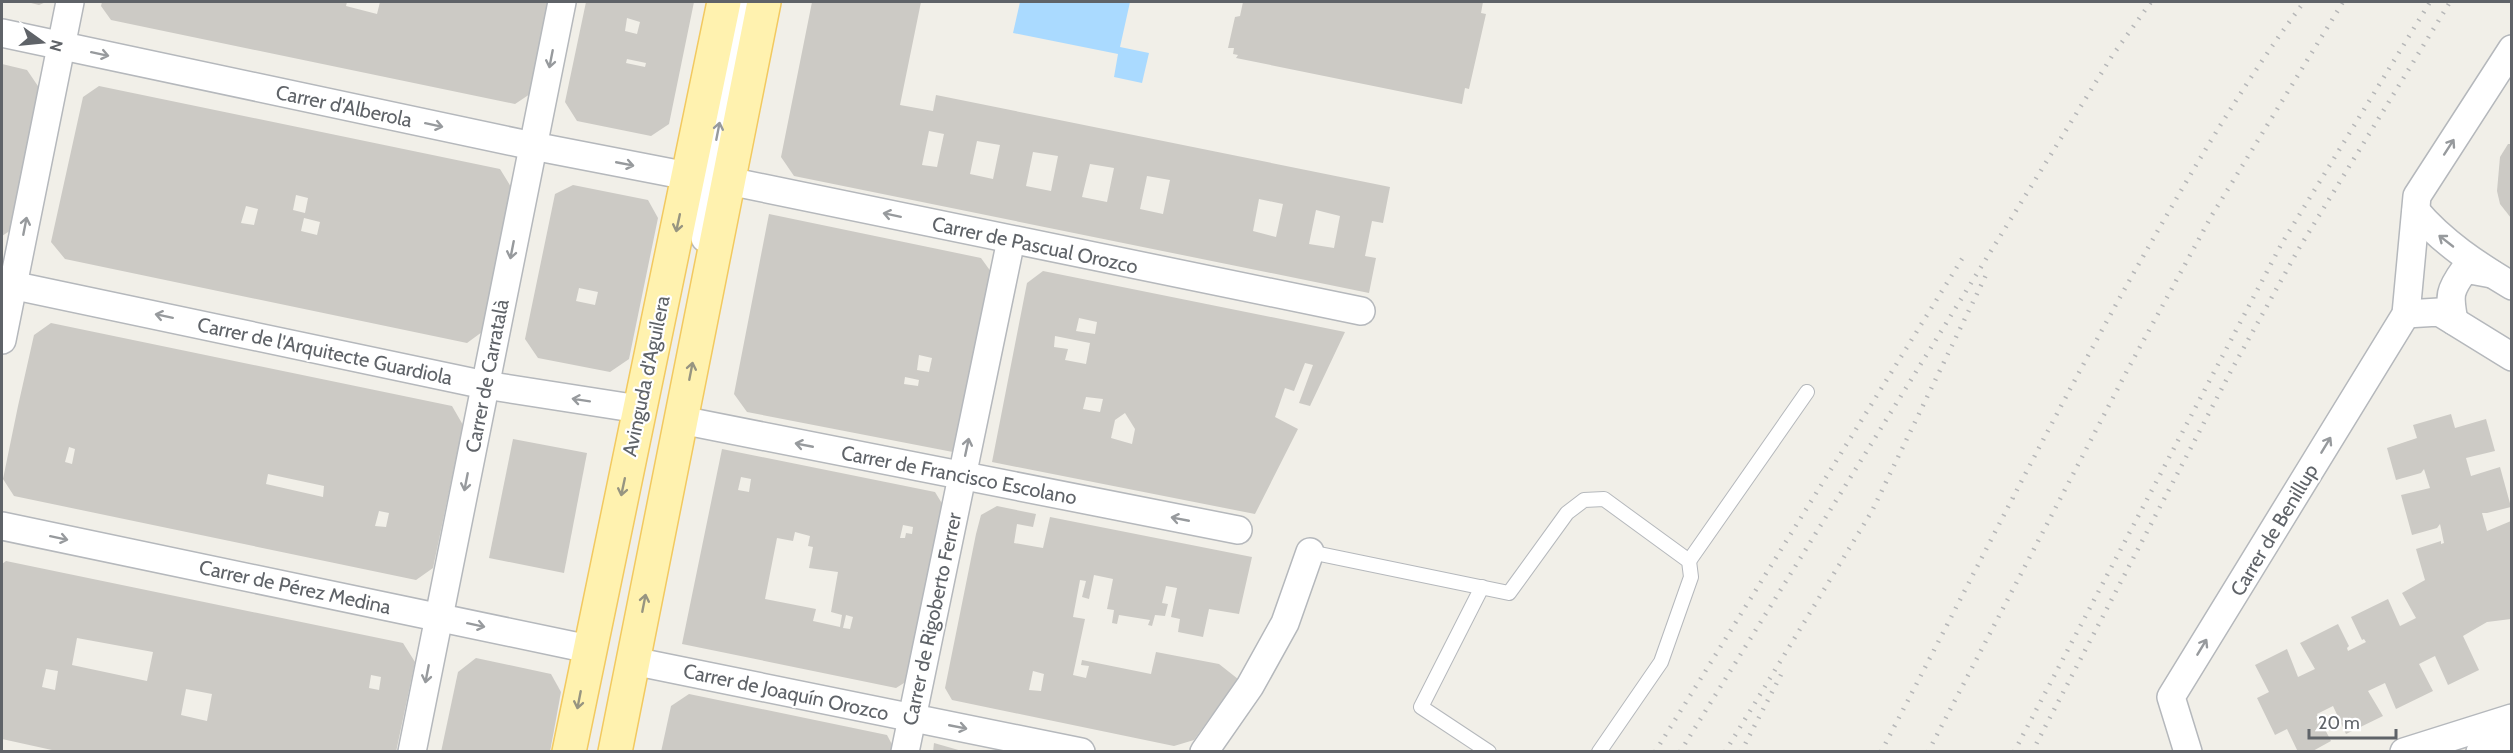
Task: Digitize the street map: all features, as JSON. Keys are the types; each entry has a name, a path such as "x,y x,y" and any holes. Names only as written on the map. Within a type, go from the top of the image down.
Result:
{"main road":[{"name":"Avinguda d'Aguilera","path":"615,752 698,335 724,2"},
{"name":"Avinguda d'Aguilera","path":"569,752 639,410 764,2"}],"street":[{"path":"2,340 8,283 70,2"},
{"name":"Carrer de Carratalà","path":"412,752 562,2"},
{"name":"Avinguda d'Aguilera","path":"709,178 744,2"},
{"name":"Carrer d'Alberola","path":"2,33 533,146 709,178"},
{"path":"2511,49 2417,196 2406,314 2439,312 2511,357"},
{"name":"Carrer de Pascual Orozco","path":"709,178 1361,311"},
{"path":"2416,211 2430,228 2502,280"},
{"name":"Carrer de Rigoberto Ferrer","path":"905,752 1011,240"},
{"path":"2454,321 2449,298 2452,286 2465,269 2502,280"},
{"name":"Carrer de l'Arquitecte Guardiola","path":"8,283 485,385 639,410"},
{"name":"Carrer de Benillup","path":"2188,752 2171,697 2406,314"},
{"name":"Carrer de Francisco Escolano","path":"681,420 1238,530"},
{"name":"Carrer de Pérez Medina","path":"2,526 589,649"},
{"path":"1204,752 1250,686 1285,623 1310,552"},
{"name":"Carrer de Joaquín Orozco","path":"633,660 1081,752"},
{"path":"2404,752 2511,718"},
{"path":"2480,752 2511,739"}],"lane":[{"path":"1599,752 1661,662 1691,577 1689,561 1807,392"},
{"path":"1310,552 1509,592 1568,513 1584,500 1604,499 1689,561"},
{"path":"1482,587 1421,707 1489,752"}],"water":[{"path":"1020,2 1130,2 1120,47 1149,53 1142,83 1114,77 1118,54 1013,33"}],"building":[{"path":"27,2 46,2 39,5"},
{"path":"102,2 347,2 346,6 377,14 380,2 550,2 533,92 515,104 111,20 101,6"},
{"path":"586,2 694,2 669,124 651,136 577,121 565,102","holes":["627,18 640,22 637,34 625,31","627,59 646,63 645,67 626,63"]},
{"path":"812,2 921,2 900,105 933,111 936,95 1390,187 1383,223 1372,221 1365,256 1376,258 1369,293 794,176 781,157","holes":["929,131 944,134 937,167 922,165","977,141 1000,145 993,179 970,174","1033,152 1058,156 1051,191 1026,186","1090,164 1114,168 1107,202 1082,197","1147,176 1170,180 1163,214 1140,209","1259,199 1283,204 1276,237 1253,231","1316,210 1340,216 1334,248 1309,244"]},
{"path":"1243,2 1483,2 1481,13 1486,14 1469,89 1465,88 1462,104 1236,58 1238,55 1233,54 1234,48 1228,48 1235,17 1240,16"},
{"path":"2,64 27,70 40,89 11,230 2,236"},
{"path":"99,86 500,169 511,187 482,332 467,343 65,259 51,242 83,97","holes":["296,195 308,198 305,213 293,210","246,206 258,209 254,225 241,223","304,218 320,222 317,235 301,231"]},
{"path":"2508,144 2511,144 2511,218 2500,204 2497,191 2500,157"},
{"path":"573,185 648,200 658,218 629,359 610,372 538,358 525,339 555,194","holes":["579,288 598,292 595,305 576,301"]},
{"path":"769,214 981,258 994,276 958,453 747,412 734,394","holes":["919,355 932,358 929,372 917,370","905,377 919,380 918,386 904,384"]},
{"path":"1043,271 1345,332 1310,406 1299,403 1313,365 1305,363 1294,391 1285,388 1275,417 1298,429 1255,514 992,462 1027,283","holes":["1079,318 1097,322 1095,334 1076,331","1055,336 1090,343 1086,364 1065,360 1068,349 1054,347","1086,397 1103,399 1100,412 1083,409","1125,413 1135,429 1132,444 1111,438 1115,420"]},
{"path":"51,323 452,406 463,425 433,568 416,580 14,496 3,479 34,335","holes":["69,447 75,449 72,464 65,462","268,474 324,486 323,497 266,484","379,511 389,513 386,527 375,526"]},
{"path":"2451,414 2455,428 2486,419 2495,451 2466,458 2471,476 2500,467 2511,507 2482,513 2487,531 2511,521 2511,619 2487,622 2463,636 2479,670 2448,685 2435,656 2419,664 2433,691 2396,709 2385,683 2368,691 2383,716 2346,734 2333,706 2317,714 2331,741 2311,752 2298,752 2287,729 2275,735 2257,698 2269,692 2255,665 2287,649 2298,677 2315,669 2300,643 2338,624 2349,646 2348,651 2366,642 2362,640 2351,617 2388,599 2400,626 2416,618 2402,593 2425,580 2416,549 2441,541 2441,544 2444,543 2440,524 2437,528 2412,535 2401,495 2430,488 2424,469 2421,473 2396,480 2387,448 2417,438 2413,425"},
{"path":"513,439 587,453 564,573 489,558"},
{"path":"722,449 935,492 946,510 912,678 896,688 682,644","holes":["741,477 751,479 749,492 738,490","903,525 913,527 912,534 906,533 905,538 900,538","795,532 810,536 808,546 813,547 809,568 838,572 831,612 842,615 840,627 813,621 816,609 765,599 777,538 793,541","846,615 853,617 850,629 843,628"]},
{"path":"997,506 1036,514 1033,527 1017,524 1014,543 1043,548 1050,517 1252,557 1239,614 1209,609 1203,637 1178,632 1180,619 1171,617 1177,588 1166,586 1162,603 1168,604 1165,616 1155,615 1152,626 1148,625 1150,620 1119,615 1117,624 1112,623 1114,610 1107,609 1113,579 1094,575 1089,599 1082,597 1086,581 1080,580 1073,617 1085,619 1073,675 1086,678 1089,666 1081,665 1082,660 1151,674 1156,652 1219,664 1238,679 1194,740 1174,746 952,700 945,688 981,515","holes":["1033,671 1044,674 1041,691 1029,690"]},
{"path":"6,561 403,643 415,662 396,752 61,752 2,739 2,564","holes":["77,638 153,652 147,681 72,665","46,669 58,671 55,690 42,687","371,675 381,677 379,690 369,688","186,689 212,694 207,721 181,715"]},
{"path":"476,658 551,674 561,692 550,752 441,752 458,672"},
{"path":"689,694 887,735 896,752 661,752 671,706"},
{"path":"934,743 962,751 962,752 933,752"}],"railway":[{"path":"1680,752 2112,56 2151,2"},
{"path":"1881,752 2037,452 2133,274 2236,101 2304,2"},
{"path":"1928,752 2129,367 2212,215 2343,2"},
{"path":"2014,752 2282,243 2430,2"},
{"path":"2032,752 2232,369 2298,250 2450,2"},
{"path":"1655,752 1965,254"},
{"path":"1725,752 1872,511 1987,273"},
{"path":"1741,752 1784,669"}]}
